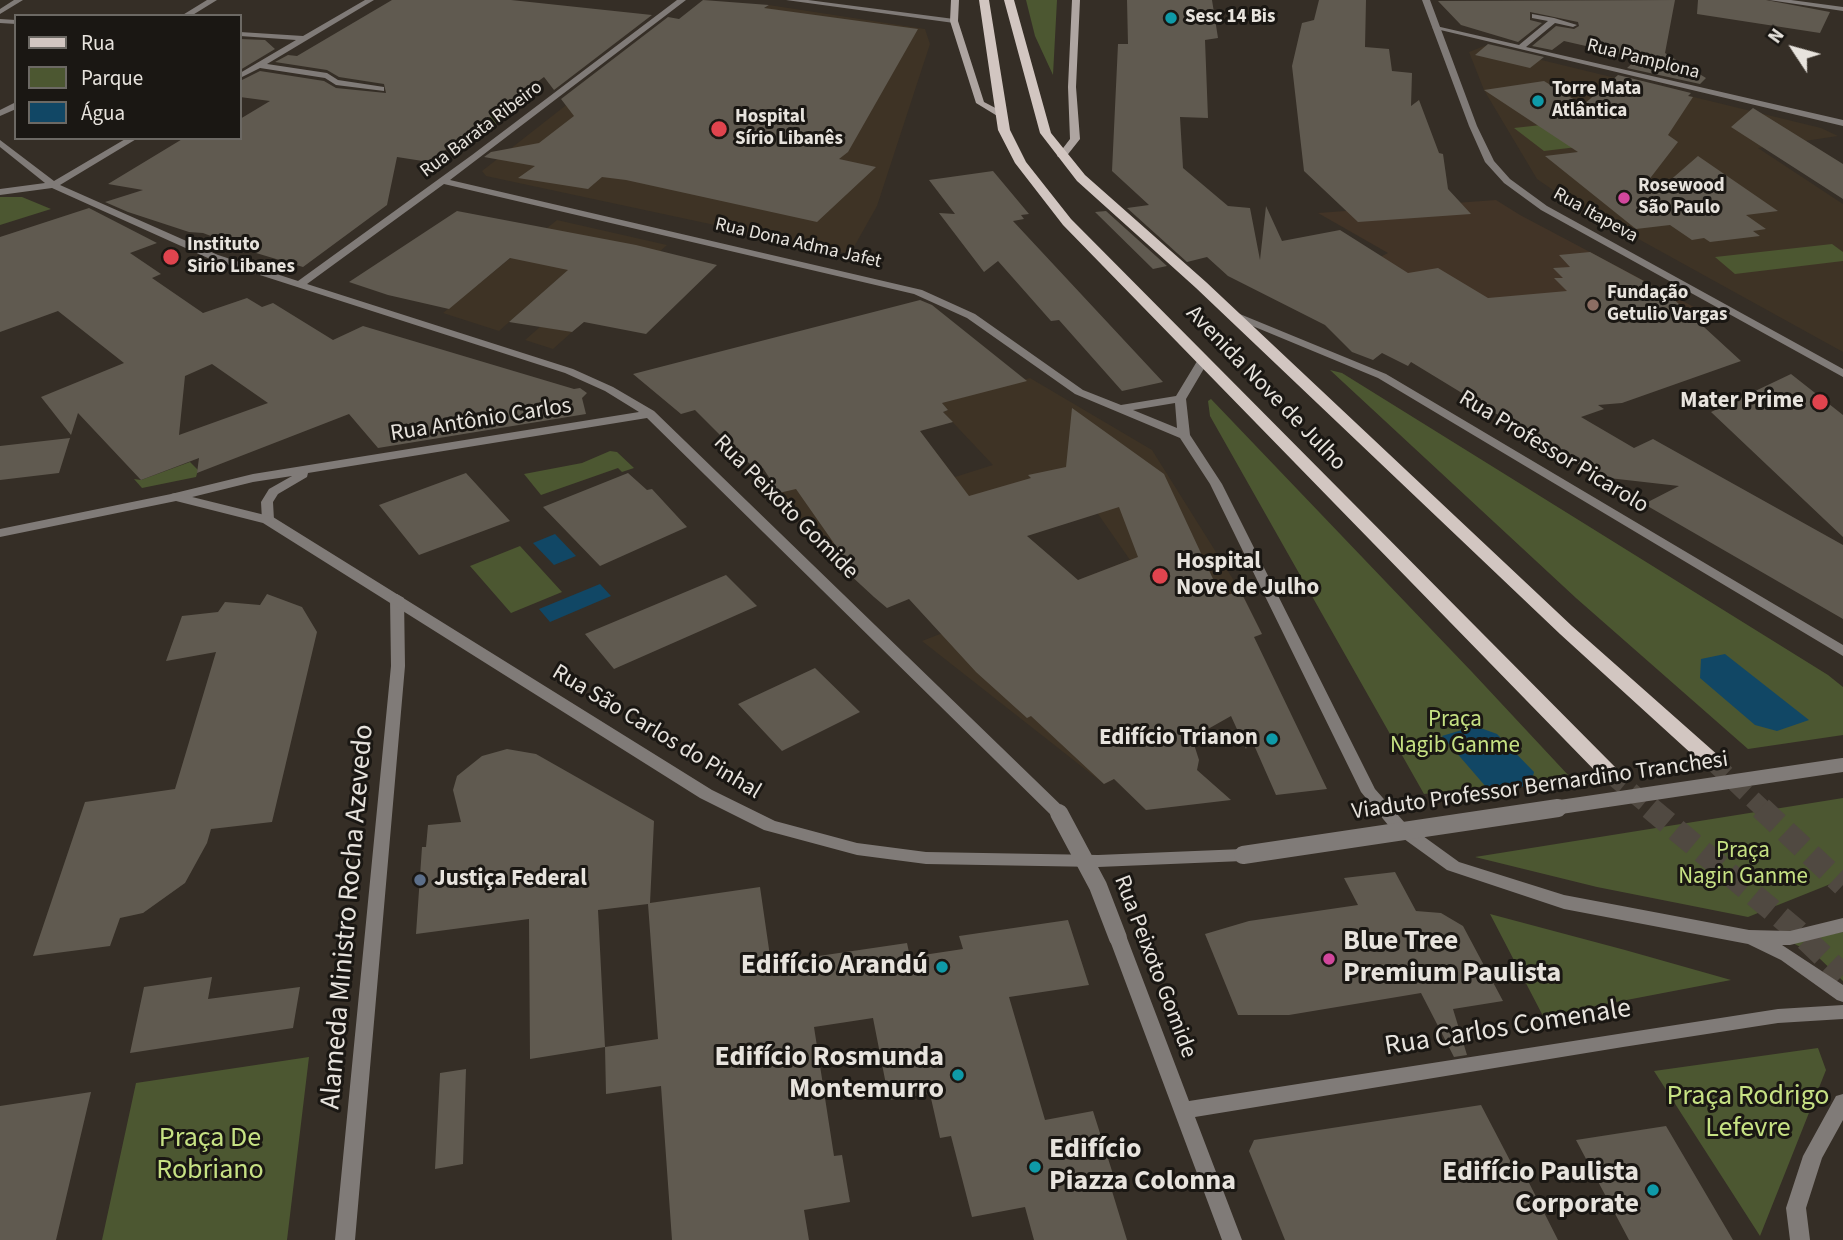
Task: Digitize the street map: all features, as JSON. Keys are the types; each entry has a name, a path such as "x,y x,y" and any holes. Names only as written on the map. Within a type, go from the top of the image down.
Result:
{"main road":[{"path":"956,0 954,21 980,103 1002,114"},
{"name":"Avenida Nove de Julho","path":"984,0 1004,130 1021,163 1067,222 1610,774"},
{"name":"Avenida Nove de Julho","path":"1009,0 1046,132 1062,156 1566,630 1713,762"},
{"path":"1062,156 1074,139 1072,87 1076,0"}],"street":[{"path":"0,12 19,0"},
{"path":"188,14 213,0"},
{"path":"242,75 370,0"},
{"name":"Rua Barata Ribeiro","path":"300,284 443,181 682,0"},
{"path":"790,0 954,21"},
{"name":"Rua Itapeva","path":"1426,0 1471,121 1490,162 1522,194 1843,374"},
{"path":"1773,0 1843,9"},
{"path":"1535,16 1573,24"},
{"path":"1521,47 1554,20"},
{"name":"Rua Pamplona","path":"1436,28 1843,123"},
{"path":"242,34 305,38"},
{"path":"260,65 327,76 336,82 381,89"},
{"path":"0,192 53,185 131,140"},
{"name":"Rua Peixoto Gomide","path":"0,144 53,185 214,257 569,371 609,389 650,414 1059,813 1098,886 1231,1240"},
{"name":"Rua Dona Adma Jafet","path":"443,181 918,292 971,316 1079,392 1184,435"},
{"name":"Rua Professor Picarolo","path":"1230,313 1382,376 1843,651"},
{"path":"1203,360 1180,399 1184,435 1216,484 1369,792 1399,827 1453,866 1497,883 1564,902 1749,937 1790,938 1843,925"},
{"path":"1118,408 1180,399"},
{"name":"Rua Antônio Carlos","path":"0,533 176,497 253,478 650,414"},
{"name":"Rua Antônio Carlos","path":"268,520 267,502 273,492 289,480 317,468"},
{"name":"Rua São Carlos do Pinhal","path":"176,497 268,520 397,598 466,645 706,794 770,826 857,849 926,858 1098,861 1243,855"},
{"name":"Alameda Ministro Rocha Azevedo","path":"345,1240 398,666 397,598"},
{"name":"Viaduto Professor Bernardino Tranchesi","path":"1243,855 1843,765"},
{"path":"1749,937 1787,955 1843,995"},
{"name":"Rua Carlos Comenale","path":"1184,1110 1777,1016 1843,1012"},
{"path":"1800,1240 1796,1208 1813,1156 1843,1102"}],"shaded area":[{"name":"Hospital Sírio Libanês","path":"769,5 925,29 930,44 877,206 850,254 486,176 482,171 602,77 667,87"},
{"path":"1484,46 1821,128 1838,136 1758,148 1843,204 1843,352 1566,199 1537,179 1484,90 1469,52"},
{"path":"1496,200 1709,315 1654,320 1456,380 1378,258 1388,253 1318,213"},
{"path":"557,220 667,245 617,291 558,279 499,331 443,313"},
{"path":"541,326 572,332 553,349 525,340"},
{"name":"Hospital Nove de Julho","path":"1030,378 1152,450 1241,592 1262,634 1204,649 1193,737 1104,784 922,641 1130,560 1080,488 837,561 779,493 935,451 955,477 993,465 943,412 948,410 942,403"}],"green space":[{"path":"1026,0 1057,0 1053,75 1035,36"},
{"path":"510,102 522,104 464,147 452,145"},
{"path":"1596,119 1627,141 1544,151 1514,128"},
{"path":"0,197 22,197 51,209 0,225"},
{"path":"1832,244 1843,252 1843,261 1735,274 1715,257"},
{"path":"1330,370 1342,373 1828,675 1843,687 1843,735 1748,749 1576,598"},
{"name":"Praça Nagib Ganme","path":"1211,399 1569,776 1424,794 1210,416 1208,401"},
{"path":"610,451 617,452 634,468 622,472 618,468 541,495 524,474 582,463"},
{"path":"190,462 198,470 196,477 142,488 134,479 141,480"},
{"path":"520,546 562,592 511,613 470,566"},
{"name":"Praça Nagin Ganme","path":"1843,798 1843,879 1748,917 1597,887 1475,857"},
{"path":"1490,914 1625,950 1731,980 1543,1016"},
{"path":"1843,932 1843,981 1817,956 1791,942"},
{"name":"Praça Rodrigo Lefevre","path":"1818,1048 1826,1070 1760,1236 1654,1071"},
{"name":"Praça De Robriano","path":"309,1057 287,1240 102,1240 136,1083"}],"water":[{"path":"555,534 576,556 554,565 533,543"},
{"path":"600,584 611,596 550,622 539,609"},
{"path":"1725,654 1809,720 1777,731 1755,725 1700,678 1701,659"},
{"path":"1475,726 1497,734 1534,772 1531,784 1493,795 1442,736"}],"building":[{"path":"392,0 511,0 652,15 554,90 544,77 429,162 397,157 387,205 303,267 203,233 189,232 128,212 105,202 143,190 108,184 181,140 242,140 242,118 270,101 242,97 242,80 260,71 324,81 336,88 386,93 384,84 339,77 327,70 275,62 288,55 297,56"},
{"name":"Hospital Sírio Libanês","path":"703,0 769,5 764,8 918,29 848,152 839,159 876,167 817,222 626,180 602,177 588,189 518,178 535,166 484,157 491,152 539,143 574,116 561,99 668,17 679,19"},
{"path":"1127,0 1212,0 1218,38 1205,40 1208,118 1180,117 1183,168 1228,206 1250,208 1260,260 1266,206 1282,241 1340,230 1408,273 1438,268 1488,298 1567,291 1554,278 1563,278 1553,268 1570,267 1559,255 1590,252 1668,294 1741,361 1622,403 1598,405 1604,409 1581,417 1634,448 1653,439 1843,545 1843,619 1644,504 1679,486 1600,477 1411,362 1408,366 1382,353 1373,360 1352,352 1325,325 1228,276 1207,257 1187,262 1127,208 1149,205 1112,171 1118,44 1128,44"},
{"path":"1319,0 1366,0 1365,47 1389,49 1392,71 1412,73 1411,106 1419,100 1439,153 1443,154 1448,189 1471,214 1358,222 1304,171 1292,66 1302,23 1314,20"},
{"path":"1675,0 1665,53 1706,78 1700,84 1627,68 1638,58 1564,41 1552,50 1532,46 1556,26 1574,29 1579,26 1578,22 1530,12 1530,20 1542,23 1518,42 1461,25 1438,1"},
{"path":"1698,0 1766,0 1830,12 1820,33 1697,14"},
{"path":"242,39 265,40 275,49 242,69"},
{"path":"1488,44 1544,57 1530,68 1475,55"},
{"path":"1618,75 1691,93 1688,96 1693,97 1668,135 1678,142 1648,181 1659,190 1698,156 1778,211 1746,215 1766,229 1753,231 1760,236 1710,242 1704,238 1692,240 1670,225 1636,229 1545,156 1578,152 1484,90 1544,81 1583,105"},
{"path":"1753,108 1843,164 1843,199 1731,127"},
{"path":"993,171 1029,214 1021,215 1024,219 1013,221 1163,382 1122,391 1059,320 1051,321 998,261 984,272 939,213 955,214 929,180"},
{"path":"89,208 157,243 130,253 161,274 152,278 203,313 247,298 262,307 273,303 333,340 363,326 574,389 580,388 587,393 582,398 586,414 378,448 349,414 197,473 199,458 141,480 78,413 71,435 41,397 124,363 58,311 0,332 0,237","holes":["212,364 268,403 179,435 185,376"]},
{"path":"457,211 636,245 717,265 646,334 584,322 572,332 509,322 568,270 510,258 449,309 388,295 349,282"},
{"path":"1106,211 1167,266 1153,269 1095,212"},
{"path":"920,300 932,305 1027,381 942,403 948,410 943,412 953,422 920,431 969,496 1031,478 1028,475 1066,467 1072,408 1164,474 1221,596 1241,592 1262,634 1254,637 1327,789 1276,795 1250,736 1246,749 1231,716 1192,738 1199,760 1197,770 1231,800 1146,810 1114,779 1104,784 1031,716 1027,718 976,672 909,599 887,608 874,597 835,561 845,559 796,489 779,493 763,468 757,470 695,410 681,414 633,374","holes":["1119,507 1138,557 1078,580 1027,536"]},
{"path":"1791,374 1843,415 1843,537 1711,412"},
{"path":"70,438 59,473 0,480 0,446"},
{"path":"466,473 510,521 419,555 379,505"},
{"path":"628,473 647,490 652,489 687,527 600,566 543,507"},
{"path":"726,575 757,606 614,669 585,634"},
{"path":"267,594 302,607 317,632 272,822 211,829 207,843 185,883 143,913 120,918 110,946 33,956 85,802 175,789 216,652 166,661 182,616 218,612 225,602 260,605"},
{"path":"815,668 860,712 782,751 738,704"},
{"path":"507,749 536,754 654,821 650,903 760,887 771,963 907,943 910,957 963,949 959,936 1068,920 1089,985 1009,997 1045,1120 1093,1111 1118,1190 1112,1191 1127,1240 1034,1240 1025,1207 972,1217 951,1136 940,1138 930,1094 889,1100 873,1018 814,1027 834,1156 842,1155 850,1202 804,1210 809,1240 672,1240 661,1086 606,1094 605,1047 530,1059 529,919 416,934 422,847 426,847 428,825 461,822 453,790 457,776 482,756","holes":["648,904 658,1039 605,1047 598,910"]},
{"path":"1395,872 1416,911 1441,913 1463,926 1503,1001 1453,1009 1467,1055 1454,1057 1421,993 1289,1015 1238,1015 1205,934 1249,921 1358,905 1344,878"},
{"path":"212,977 208,999 300,987 293,1028 130,1053 144,987"},
{"path":"466,1069 463,1164 435,1169 440,1073"},
{"path":"91,1092 56,1240 0,1240 0,1106"},
{"path":"1481,1105 1516,1172 1523,1171 1558,1240 1285,1240 1249,1151 1254,1140"},
{"name":"Edifício Paulista Corporate","path":"1666,1126 1733,1240 1629,1240 1576,1140"}],"tunnel":[{"path":"1713,762 1763,809"},
{"path":"1610,774 1652,809"},
{"path":"1650,808 1796,930 1843,975"},
{"path":"1761,808 1843,885"}],"place":[{"name":"Sesc 14 Bis","path":"1171,18"},
{"name":"Torre Mata Atlântica","path":"1538,101"},
{"name":"Hospital Sírio Libanês","path":"719,129"},
{"name":"Rosewood São Paulo","path":"1624,198"},
{"name":"Instituto Sirio Libanes","path":"171,257"},
{"name":"Fundação Getulio Vargas","path":"1593,305"},
{"name":"Mater Prime","path":"1820,402"},
{"name":"Hospital Nove de Julho","path":"1160,576"},
{"name":"Edifício Trianon","path":"1272,739"},
{"name":"Justiça Federal","path":"420,880"},
{"name":"Blue Tree Premium Paulista","path":"1329,959"},
{"name":"Edifício Arandú","path":"942,967"},
{"name":"Edifício Rosmunda Montemurro","path":"958,1075"},
{"name":"Edifício Piazza Colonna","path":"1035,1167"},
{"name":"Edifício Paulista Corporate","path":"1653,1190"}]}
